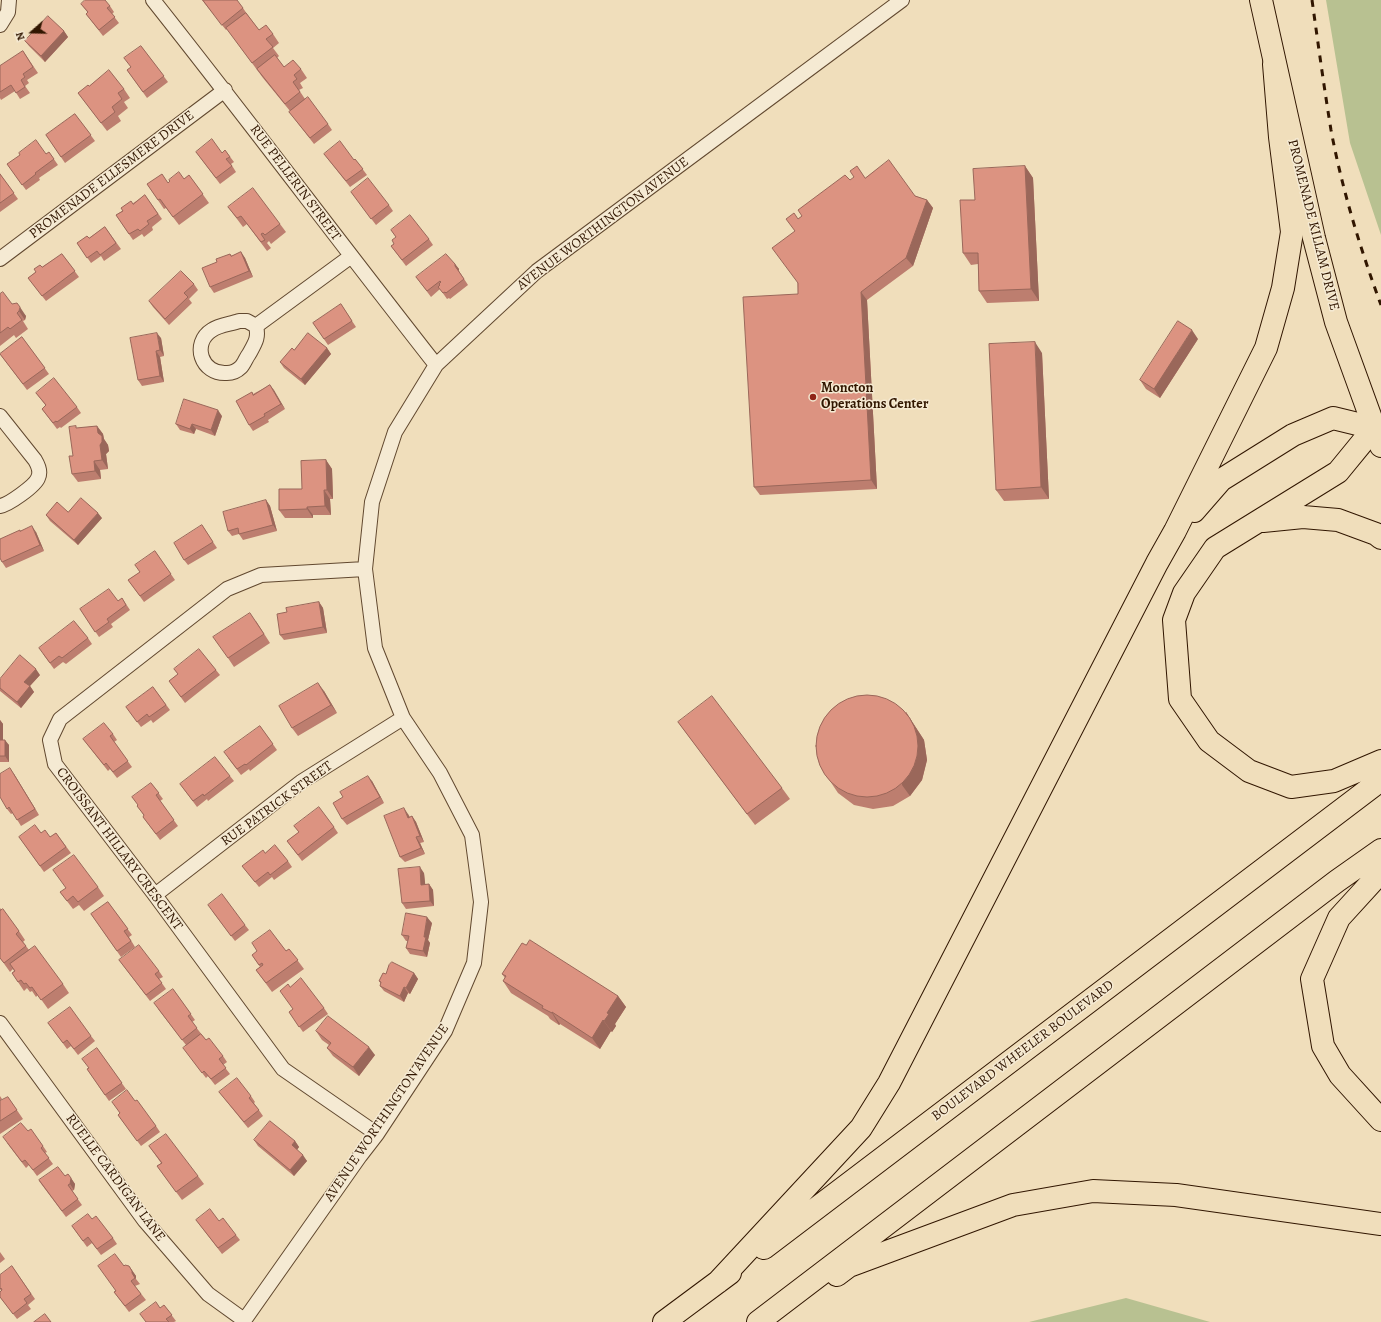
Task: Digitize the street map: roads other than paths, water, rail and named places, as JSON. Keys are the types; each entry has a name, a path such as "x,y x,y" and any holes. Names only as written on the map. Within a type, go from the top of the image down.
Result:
{"main road":[{"name":"PROMENADE KILLAM DRIVE","path":"1260,0 1314,238 1334,315 1378,437"},
{"path":"718,1282 861,1128 889,1084 1157,563 1175,531 1266,348 1283,288 1292,232 1280,137 1274,64"},
{"path":"1175,531 1221,480 1293,435 1333,418 1378,437 1338,472 1215,548 1184,593 1174,620 1180,699 1209,741 1249,771 1291,787 1334,781 1381,761"},
{"path":"1256,522 1303,517 1338,520 1376,534 1381,538"},
{"name":"BOULEVARD WHEELER BOULEVARD","path":"664,1322 1381,780"},
{"path":"758,1322 1337,881 1381,850"},
{"path":"1381,872 1339,918 1312,979 1323,1046 1340,1075 1381,1120"},
{"path":"770,1322 849,1266 1013,1205 1093,1191 1176,1194 1381,1224"}],"street":[{"path":"0,25 8,12 9,0"},
{"name":"RUE PELLERIN STREET","path":"154,0 225,90 350,257 436,365"},
{"name":"AVENUE WORTHINGTON AVENUE","path":"243,1321 377,1134 445,1031 474,963 481,902 472,835 440,773 403,718 376,648 365,569 372,502 396,432 436,365 537,271 902,0"},
{"name":"PROMENADE ELLESMERE DRIVE","path":"0,259 225,90"},
{"path":"256,326 350,257"},
{"path":"0,416 35,460 38,465 39,478 35,484 10,502 4,506 0,506"},
{"name":"CROISSANT HILLARY CRESCENT","path":"365,569 261,575 227,589 60,719 50,740 55,764 283,1069 377,1134"},
{"name":"RUE PATRICK STREET","path":"154,895 301,782 403,718"},
{"name":"RUELLE CARDIGAN LANE","path":"0,1023 145,1221 208,1294 243,1321"}],"railway":[{"path":"1312,0 1328,114 1335,152 1352,218 1381,305"}],"place":[{"name":"Moncton Operations Center","path":"813,397"}]}
